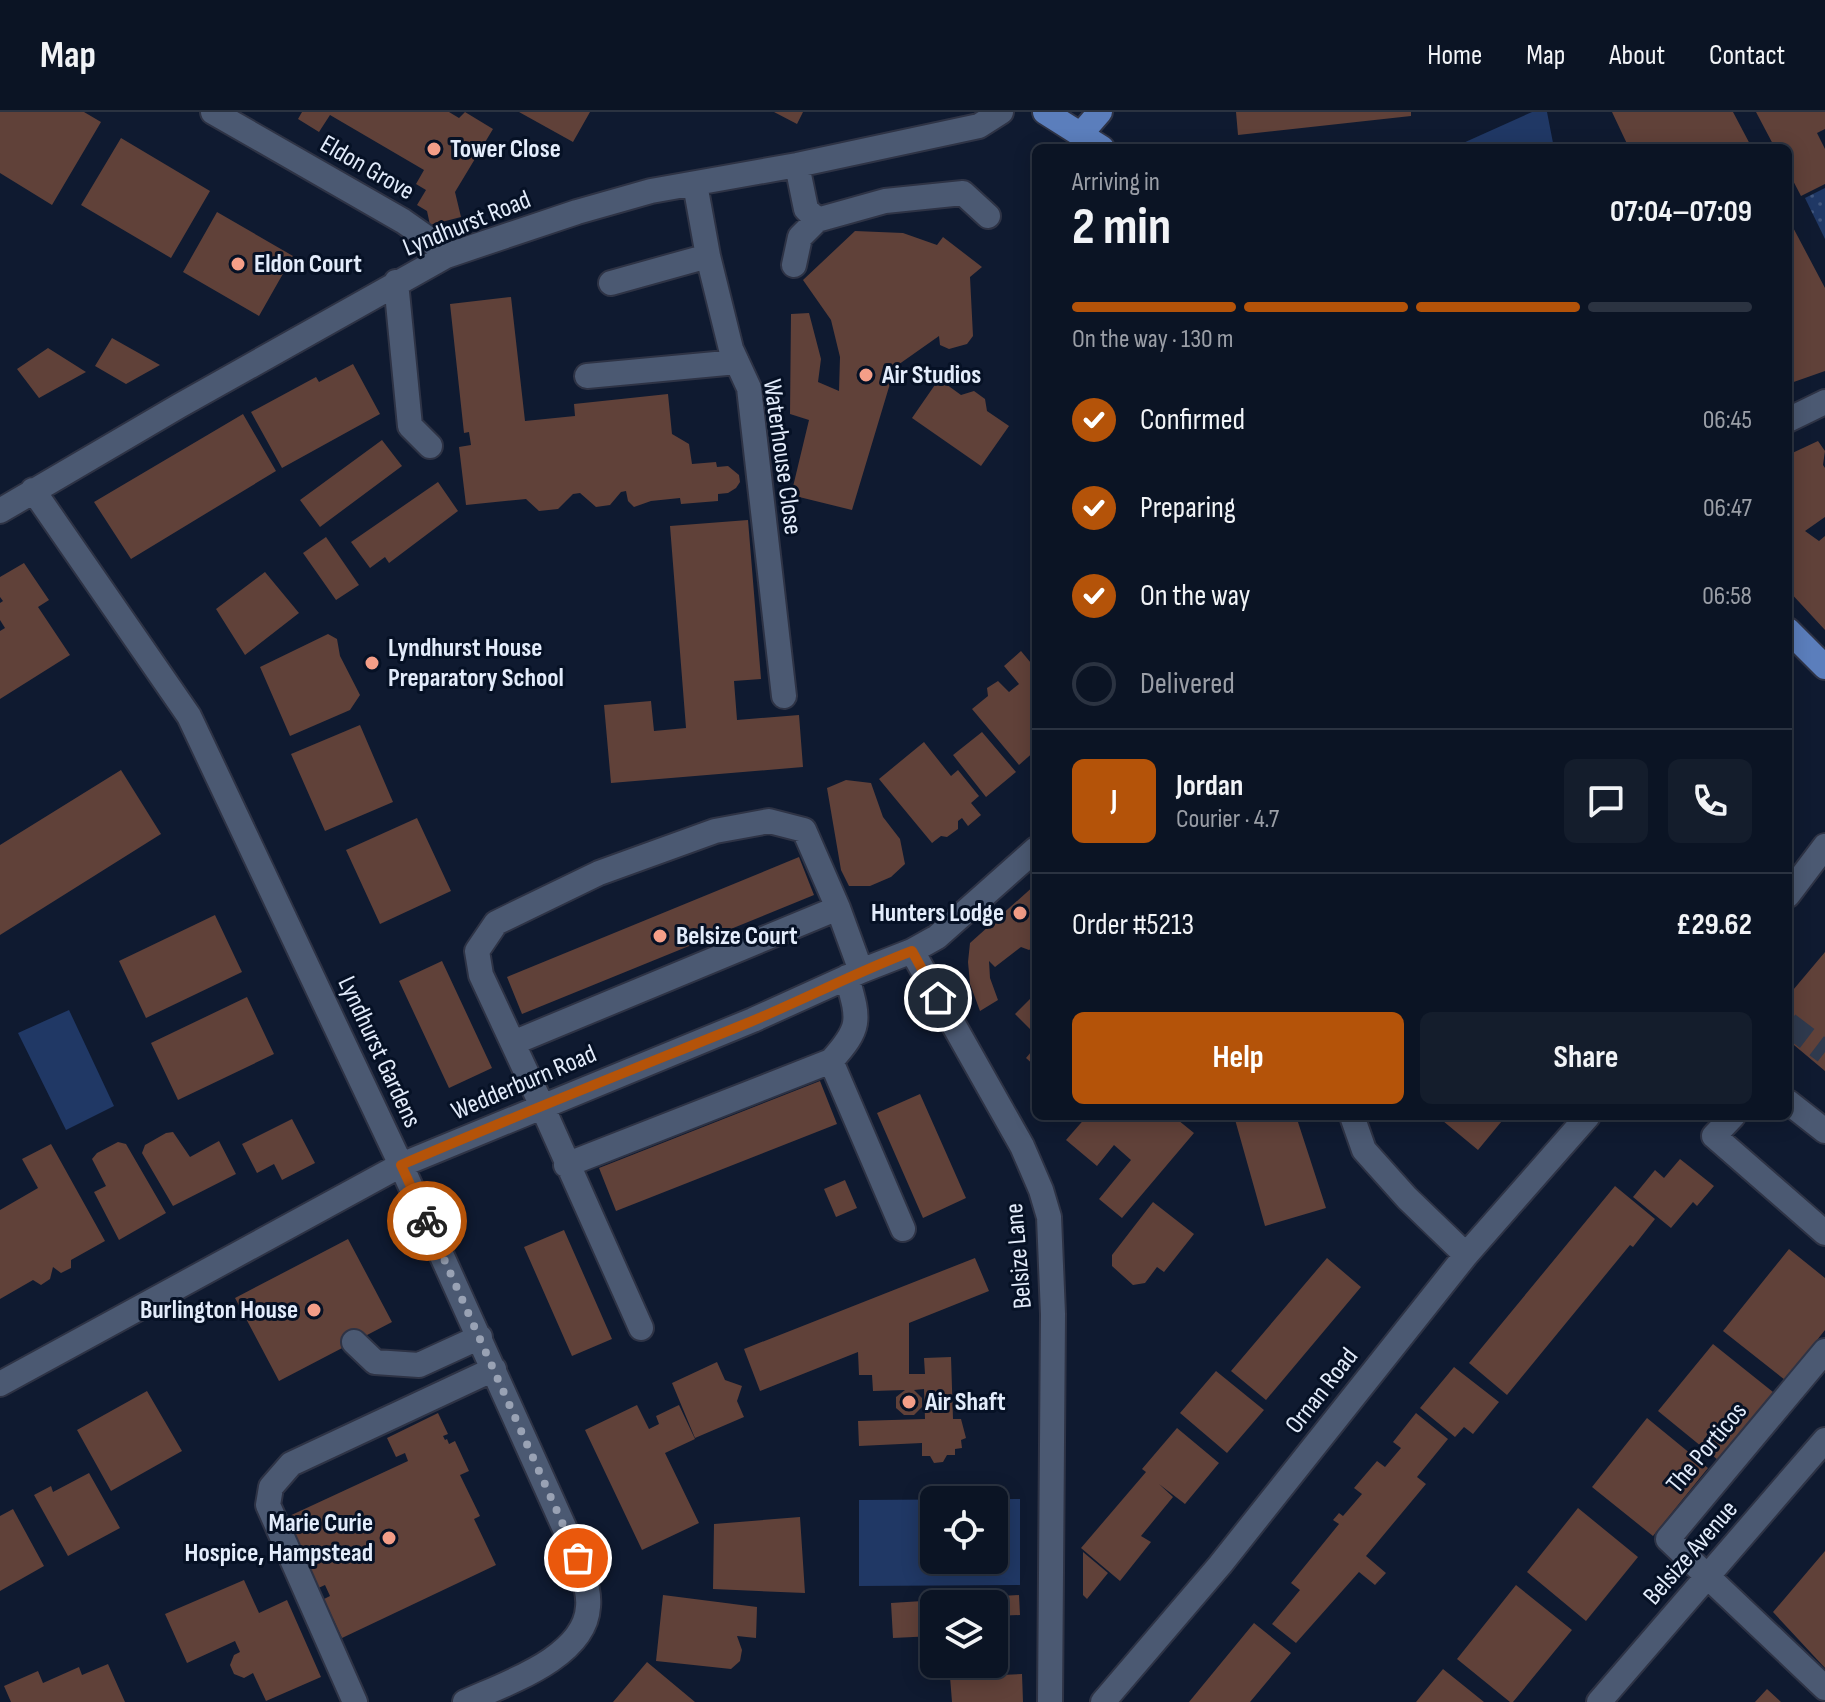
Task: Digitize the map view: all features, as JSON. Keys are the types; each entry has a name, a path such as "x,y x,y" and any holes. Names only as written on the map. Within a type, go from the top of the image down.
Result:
{"main road":[{"path":"1045,112 1095,144"},
{"path":"1080,135 1100,112"},
{"path":"1792,634 1825,667"}],"street":[{"name":"Eldon Grove","path":"213,112 403,221 446,256"},
{"name":"Lyndhurst Road","path":"0,511 446,256 651,191 797,165 979,126 1001,112"},
{"path":"797,165 806,209 817,220"},
{"name":"Waterhouse Close","path":"695,184 708,256 731,349 749,388 784,696"},
{"path":"794,265 800,237 817,220 885,201 963,193 988,216"},
{"path":"611,283 708,256"},
{"path":"396,282 410,426 430,446"},
{"path":"587,376 737,362"},
{"path":"1792,418 1825,402"},
{"name":"Lyndhurst Gardens","path":"33,490 189,716 401,1165 578,1558 589,1608 582,1630 566,1649 536,1669 465,1702"},
{"path":"566,1165 831,1061 853,1038 857,1012 854,974 838,908 804,830 769,821 715,831 599,873 496,923 477,951 481,975 542,1106 566,1165 641,1328"},
{"path":"1792,890 1825,846"},
{"path":"912,951 937,937 1032,853"},
{"path":"513,1043 838,908"},
{"name":"Wedderburn Road","path":"0,1384 401,1165 912,951"},
{"name":"Belsize Lane","path":"912,951 1022,1146 1049,1217 1053,1314 1050,1702"},
{"path":"831,1061 903,1229"},
{"path":"1792,1105 1825,1131"},
{"path":"1353,1120 1364,1150 1407,1198 1466,1255"},
{"name":"Ornan Road","path":"1103,1702 1220,1565 1466,1255 1584,1120"},
{"path":"1729,1120 1714,1136 1825,1233"},
{"path":"354,1342 375,1362 419,1365 480,1337"},
{"name":"The Porticos","path":"1707,1577 1668,1539 1825,1351"},
{"path":"355,1702 268,1505 271,1487 291,1464 494,1369"},
{"name":"Belsize Avenue","path":"1599,1702 1825,1440"},
{"path":"1707,1577 1825,1688"}],"shaded area":[{"path":"1532,112 1547,112 1553,144 1461,144"},
{"path":"1825,188 1825,239 1805,198"},
{"path":"69,1010 114,1106 66,1130 18,1033"},
{"path":"1008,1499 1020,1499 1020,1585 859,1586 859,1500 920,1500 920,1574 1008,1574"}],"building":[{"path":"0,112 84,112 101,122 52,205 0,173"},
{"name":"Tower Close","path":"302,112 449,112 459,118 465,112 493,129 455,192 461,217 430,225 427,211 417,205 426,190 416,184 424,170 330,115 319,132 298,119"},
{"path":"519,112 590,112 573,142"},
{"path":"774,112 803,112 797,124"},
{"path":"1236,112 1411,112 1411,116 1238,135"},
{"path":"1612,112 1733,112 1750,144 1627,144"},
{"path":"1756,112 1825,112 1825,129 1817,133 1825,149 1825,184 1801,196 1792,179 1792,144 1773,144"},
{"path":"121,138 210,191 171,258 81,205"},
{"name":"Eldon Court","path":"217,212 293,256 259,316 183,272"},
{"path":"1792,226 1825,288 1825,371 1792,383"},
{"name":"Air Studios","path":"855,231 903,233 937,245 943,237 982,267 970,277 973,336 967,344 949,349 940,345 939,336 895,367 852,510 791,495 809,420 790,414 791,314 809,313 821,359 818,382 839,391 840,357 831,320 803,280"},
{"path":"511,297 525,421 575,416 574,404 668,394 672,434 689,444 692,464 716,462 717,467 728,466 739,475 740,482 736,488 718,494 718,501 681,504 680,498 651,501 634,507 628,501 626,491 621,492 610,505 596,507 580,493 573,494 558,509 539,511 526,499 466,505 459,447 471,445 469,432 464,433 450,304"},
{"path":"112,338 160,365 126,384 95,366"},
{"path":"48,348 86,372 39,398 17,369"},
{"path":"353,364 380,414 282,468 251,412 316,377 319,382"},
{"path":"939,379 961,395 974,391 985,399 987,411 1009,426 981,466 912,418"},
{"path":"243,414 276,471 131,559 94,502"},
{"path":"382,440 402,466 320,527 300,500"},
{"path":"1818,441 1825,451 1825,517 1805,531 1819,541 1825,536 1825,630 1792,594 1792,453"},
{"path":"438,482 458,511 389,563 385,557 370,568 351,542"},
{"path":"748,520 761,679 734,681 737,720 799,715 803,767 611,783 604,705 651,701 654,731 686,728 670,526"},
{"path":"326,537 359,585 336,600 303,553"},
{"path":"24,563 49,600 38,607 70,655 0,699 0,631 5,628 0,620 0,603 3,601 0,597 0,577"},
{"path":"265,572 299,613 245,655 216,609"},
{"path":"328,634 337,639 340,656 360,695 350,710 290,736 260,667"},
{"path":"1021,651 1032,664 1032,754 1019,765 972,709 988,696 987,688 998,681 1009,692 1019,684 1004,666"},
{"path":"360,725 393,802 325,831 291,754"},
{"path":"982,732 1016,772 986,797 953,755"},
{"path":"924,742 951,776 958,770 979,796 971,803 981,815 968,826 962,818 958,821 958,829 932,843 879,779"},
{"path":"121,770 161,834 0,935 0,845"},
{"path":"846,780 871,783 883,817 900,839 905,864 891,877 870,886 849,886 841,870 827,788"},
{"path":"417,818 451,891 380,924 346,850"},
{"name":"Belsize Court","path":"799,857 814,895 522,1014 507,977"},
{"name":"Hunters Lodge","path":"1032,888 1032,948 1021,947 995,967 989,961 990,978 998,1000 980,1011 970,984 970,943"},
{"path":"215,915 242,972 146,1018 119,961"},
{"path":"1825,952 1825,1071 1792,1043 1792,991"},
{"path":"442,961 492,1068 449,1088 399,981"},
{"path":"247,997 274,1054 178,1100 151,1043"},
{"path":"1032,997 1032,1031 1015,1014"},
{"path":"820,1081 837,1124 616,1211 599,1168"},
{"path":"920,1094 966,1198 923,1218 877,1113"},
{"path":"292,1119 315,1163 282,1180 274,1164 257,1173 242,1144"},
{"path":"1084,1120 1178,1120 1194,1133 1122,1218 1099,1199 1131,1160 1114,1145 1097,1166 1066,1140"},
{"path":"1235,1120 1297,1120 1326,1208 1265,1226"},
{"path":"1442,1120 1503,1120 1478,1150"},
{"path":"173,1132 190,1157 219,1141 236,1174 173,1206 142,1153 145,1145"},
{"path":"118,1142 126,1144 166,1213 119,1240 94,1192 106,1186 92,1159"},
{"path":"51,1144 105,1241 71,1260 71,1268 61,1273 53,1267 50,1279 41,1285 33,1280 0,1299 0,1210 38,1188 22,1159"},
{"path":"1680,1159 1714,1186 1697,1206 1693,1202 1671,1228 1633,1197 1655,1170 1664,1178"},
{"path":"845,1180 857,1208 836,1217 824,1189"},
{"path":"1615,1186 1655,1219 1633,1247 1630,1245 1507,1395 1469,1363"},
{"path":"1153,1202 1194,1234 1164,1272 1157,1267 1145,1283 1133,1285 1112,1266 1112,1255"},
{"path":"564,1230 612,1339 572,1356 524,1247"},
{"name":"Burlington House","path":"348,1239 392,1322 279,1381 235,1298"},
{"path":"1789,1249 1825,1278 1825,1330 1785,1380 1723,1331"},
{"path":"975,1258 989,1291 909,1323 909,1374 925,1374 924,1358 951,1357 953,1419 961,1419 966,1438 961,1440 962,1448 955,1449 955,1455 947,1455 943,1462 934,1463 930,1456 922,1456 922,1443 859,1446 858,1421 925,1419 924,1389 914,1390 922,1398 922,1407 914,1415 904,1415 896,1408 896,1397 905,1390 873,1391 872,1375 859,1375 858,1352 760,1391 744,1349"},
{"path":"1327,1258 1361,1287 1266,1400 1231,1371"},
{"path":"1713,1344 1773,1392 1718,1460 1658,1411"},
{"path":"717,1362 725,1380 742,1386 737,1401 744,1417 695,1438 672,1383"},
{"path":"1454,1367 1499,1402 1473,1434 1464,1427 1455,1437 1420,1408"},
{"path":"1216,1371 1264,1410 1227,1453 1180,1413"},
{"path":"147,1391 182,1451 111,1491 77,1430"},
{"path":"637,1405 649,1429 659,1424 656,1416 679,1405 695,1439 665,1453 699,1523 642,1550 585,1430"},
{"name":"Marie Curie Hospice, Hampstead","path":"438,1413 448,1434 443,1436 445,1440 449,1444 455,1441 469,1471 460,1475 480,1516 474,1519 496,1565 342,1638 324,1599 330,1596 325,1585 314,1590 285,1518 408,1461 405,1453 396,1457 387,1438"},
{"path":"1416,1413 1448,1439 1417,1477 1426,1484 1366,1556 1386,1573 1375,1585 1359,1572 1296,1643 1272,1624 1300,1590 1291,1583 1339,1524 1333,1520 1339,1513 1343,1516 1362,1494 1354,1488 1377,1461 1385,1467 1401,1448 1393,1442"},
{"path":"1647,1418 1708,1468 1653,1536 1592,1487"},
{"path":"1177,1428 1219,1463 1185,1504 1159,1484 1173,1497 1141,1536 1151,1542 1120,1581 1081,1548 1146,1472 1142,1469"},
{"path":"89,1473 120,1528 68,1556 34,1495 51,1486 53,1492"},
{"path":"1578,1508 1638,1557 1586,1621 1527,1572"},
{"path":"13,1509 44,1566 0,1591 0,1516"},
{"path":"800,1517 805,1593 713,1589 714,1524"},
{"path":"1825,1551 1825,1668 1773,1612"},
{"path":"1083,1552 1108,1573 1087,1599 1083,1595"},
{"path":"244,1580 259,1613 287,1600 321,1677 266,1701 253,1673 244,1678 234,1674 230,1665 234,1655 240,1652 235,1641 187,1663 165,1614"},
{"path":"1516,1585 1572,1630 1510,1702 1457,1659"},
{"path":"663,1595 757,1607 756,1638 737,1636 742,1650 740,1661 731,1669 656,1661"},
{"path":"1019,1595 1020,1615 1008,1615 1008,1596"},
{"path":"920,1601 920,1637 893,1638 891,1603"},
{"path":"1254,1623 1291,1653 1250,1702 1189,1702"},
{"path":"647,1662 695,1702 613,1702"},
{"path":"108,1664 125,1702 11,1702 4,1686 38,1671 43,1683 79,1667 82,1675"},
{"path":"1443,1669 1484,1702 1416,1702"},
{"path":"1022,1674 1023,1702 952,1702 950,1678 1008,1678 1008,1675"},
{"path":"1767,1689 1781,1702 1755,1702"}],"tunnel":[{"path":"1792,1027 1825,1052"}],"way so far":[{"path":"427,1221 578,1558"}],"place":[{"name":"Tower Close","path":"434,149"},
{"name":"Eldon Court","path":"238,264"},
{"name":"Air Studios","path":"866,375"},
{"name":"Lyndhurst House Preparatory School","path":"372,663"},
{"name":"Hunters Lodge","path":"1020,913"},
{"name":"Belsize Court","path":"660,936"},
{"name":"Burlington House","path":"314,1310"},
{"name":"Air Shaft","path":"909,1402"},
{"name":"Marie Curie Hospice, Hampstead","path":"389,1538"}],"route":[{"path":"427,1221 401,1165 912,951 938,998"}]}
